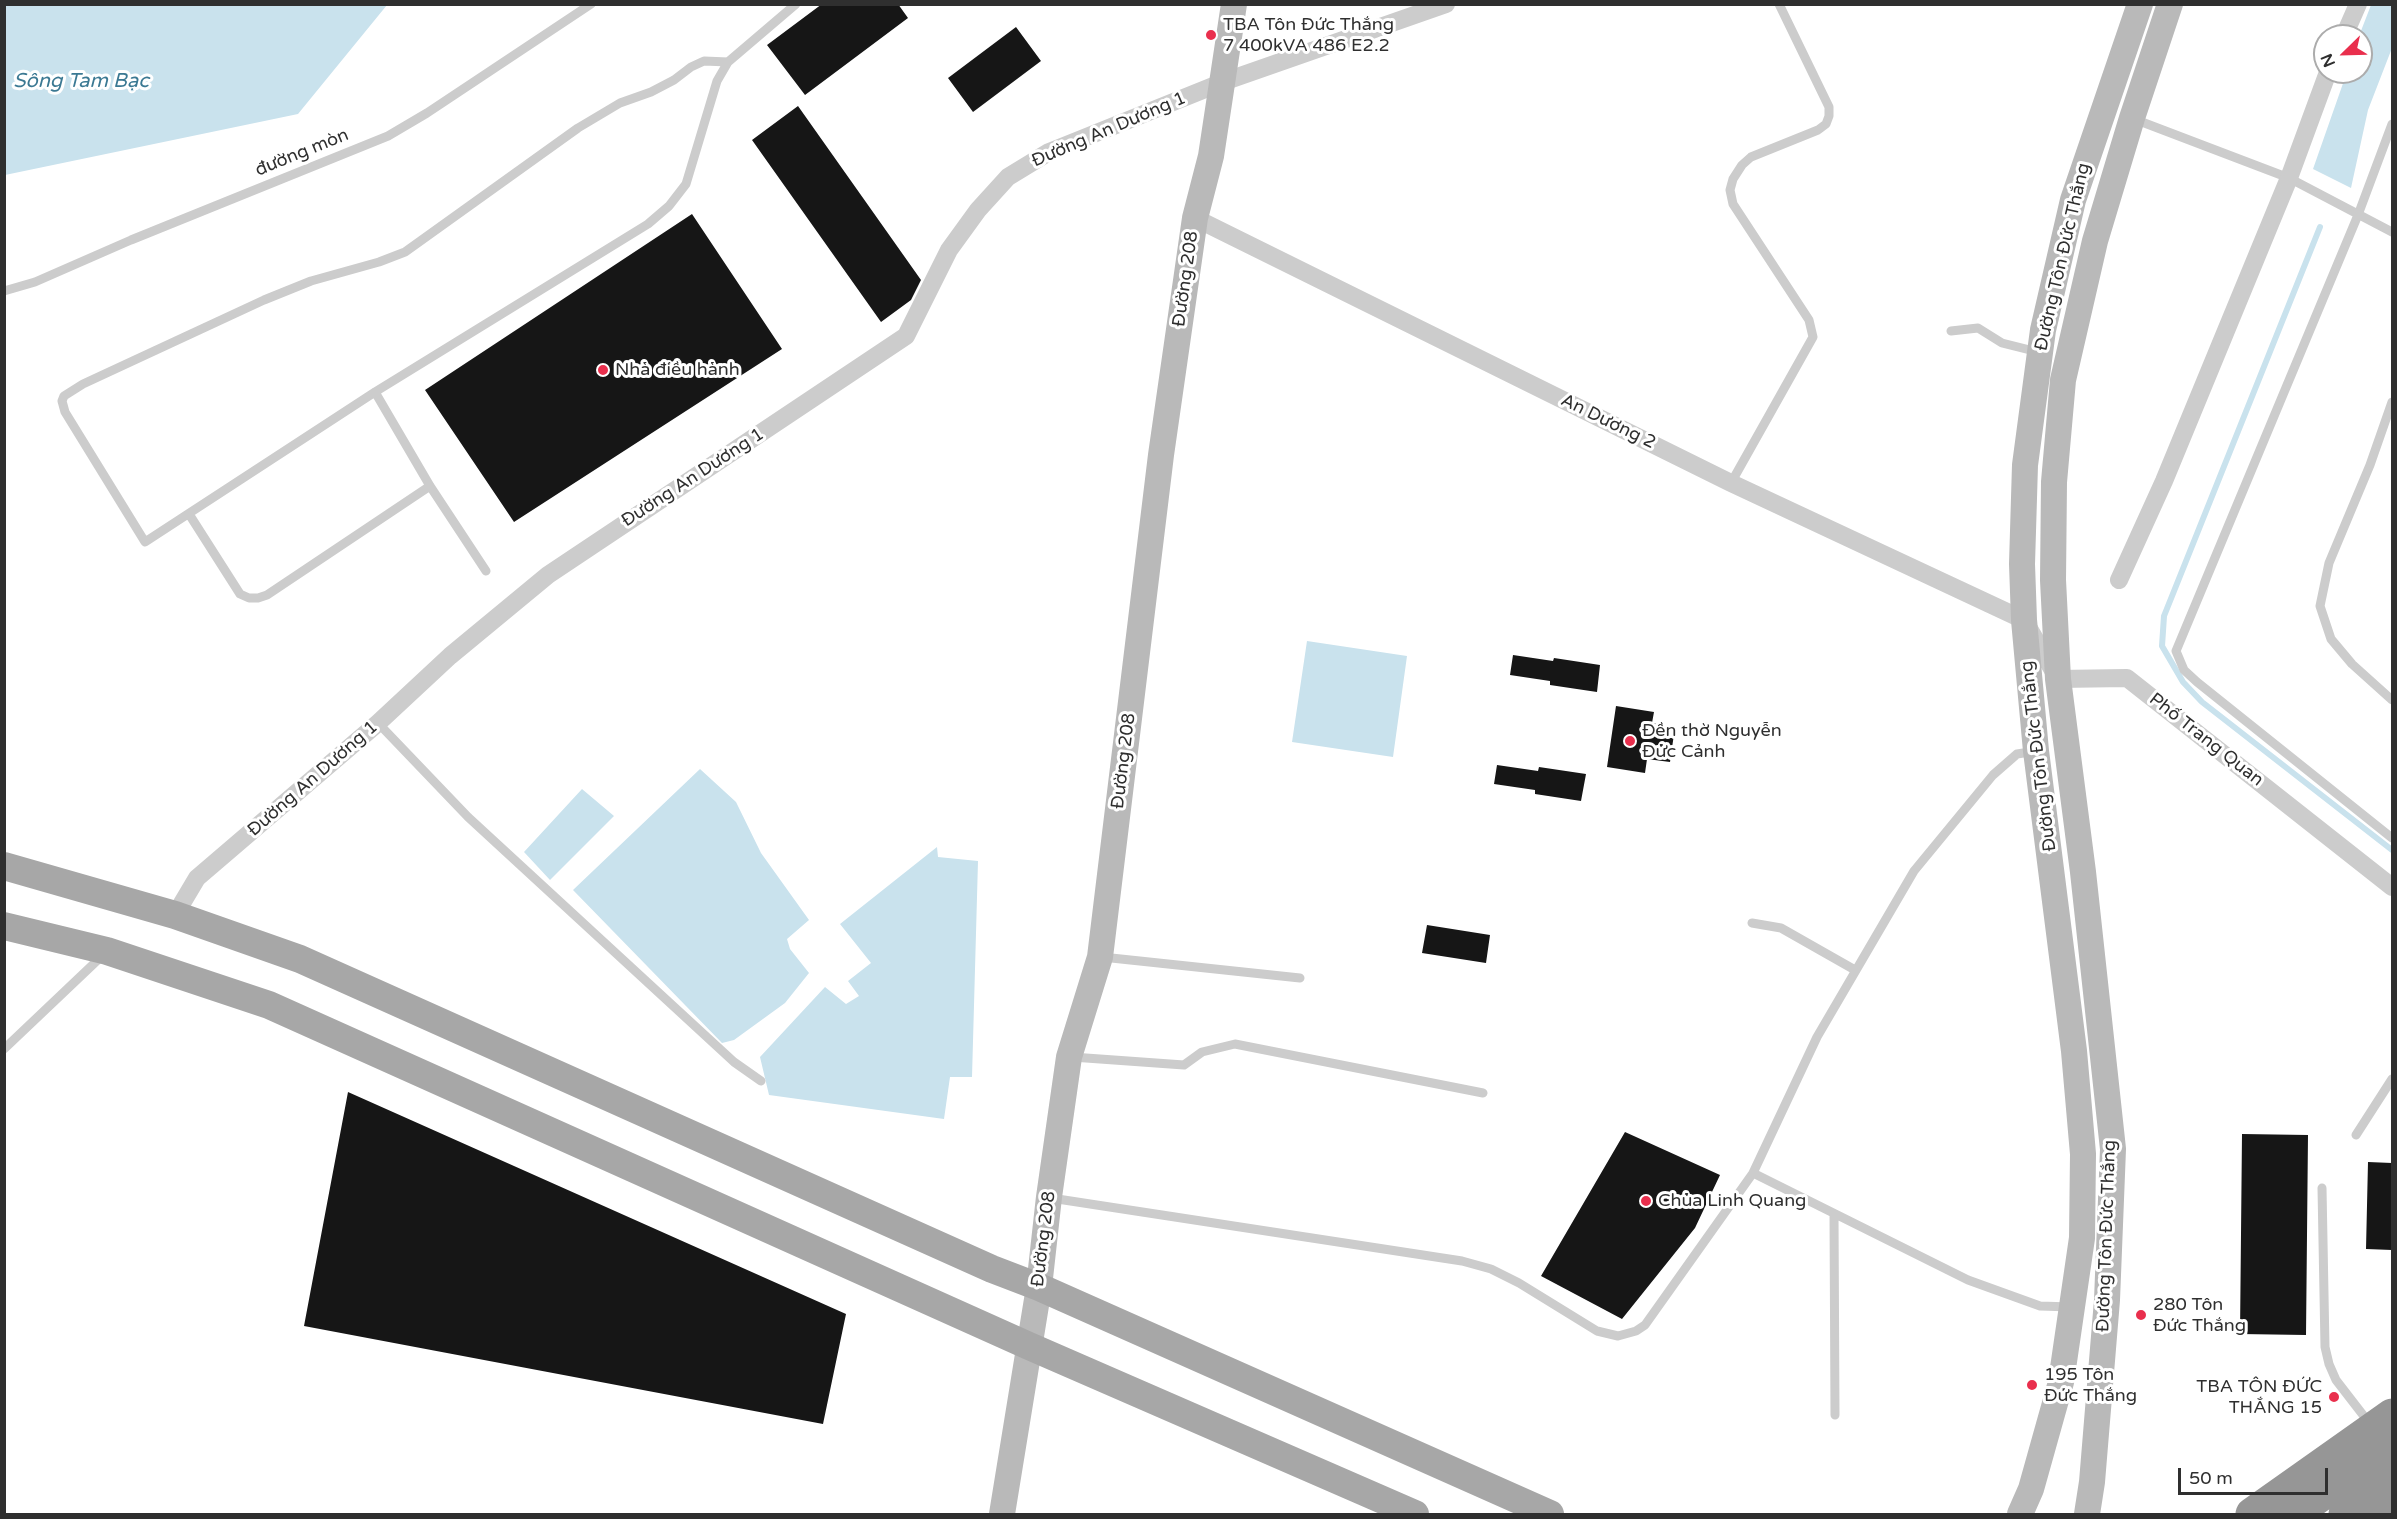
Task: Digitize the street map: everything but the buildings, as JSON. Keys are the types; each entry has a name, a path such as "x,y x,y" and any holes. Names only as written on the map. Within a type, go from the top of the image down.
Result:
{"highway":[{"path":"2252,1515 2386,1430"},
{"path":"2294,1515 2386,1430"},
{"path":"2345,1515 2392,1481"},
{"path":"2387,1515 2392,1510"}],"main road":[{"name":"Đường 208","path":"1002,1515 1039,1287 1069,1057 1100,957 1161,455 1195,218 1211,156 1234,4"},
{"name":"Đường Tôn Đức Thắng","path":"2020,1515 2031,1489 2061,1382 2082,1238 2083,1154 2074,1051 2036,751 2024,620 2022,564 2025,465 2043,330 2073,200 2140,4"},
{"name":"Đường Tôn Đức Thắng","path":"2087,1515 2092,1482 2107,1300 2113,1149 2091,943 2058,680 2053,580 2054,482 2063,380 2095,241 2132,118 2170,4"},
{"path":"10,864 174,915 300,959 970,1259 1039,1287 1550,1515"},
{"path":"4,926 107,951 269,1005 1029,1346 1415,1515"}],"street":[{"name":"Đường An Dương 1","path":"174,915 197,879 378,723 450,656 548,575 906,336 950,250 978,210 1008,177 1049,152 1223,82 1446,4"},
{"path":"2349,24 2358,4"},
{"path":"2119,580 2164,481 2289,178 2324,84"},
{"name":"An Dương 2","path":"1195,218 1731,483 2024,620"},
{"path":"2024,620 2058,680"},
{"name":"Phố Trang Quan","path":"2058,680 2127,678 2392,886"}],"lane":[{"name":"đường mòn","path":"4,291 35,282 131,240 388,135 434,108 591,4"},
{"path":"728,62 704,61 651,92 620,103 578,128 405,252 379,262 311,281 264,300 83,384 64,396 62,401 65,412 145,542 375,392 648,224 669,206 686,184 717,81 728,62 796,4"},
{"path":"1731,483 1813,337 1809,320 1733,204 1730,190 1733,179 1742,165 1751,157 1818,130 1826,124 1829,116 1829,107 1779,4"},
{"path":"2132,118 2289,178 2392,232"},
{"path":"2392,124 2358,215 2176,651 2184,669 2196,682 2392,838"},
{"path":"1951,331 1978,328 2002,344 2040,353"},
{"path":"375,392 430,486 486,571"},
{"path":"2392,402 2370,465 2329,563 2320,606 2331,639 2352,664 2392,700"},
{"path":"189,514 240,594 249,598 258,598 267,595 430,486"},
{"path":"378,723 468,816 727,1055 761,1081"},
{"path":"1049,1197 1462,1261 1491,1269 1520,1283 1597,1331 1618,1336 1628,1335 1645,1325 1753,1173 1817,1037 1914,871 1993,775 2017,754 2036,751"},
{"path":"1752,923 1781,928 1855,970"},
{"path":"4,1049 107,951"},
{"path":"1100,957 1300,978"},
{"path":"1069,1057 1184,1065 1202,1052 1235,1044 1483,1093"},
{"path":"2356,1136 2392,1079"},
{"path":"1753,1173 1968,1281 2040,1306 2071,1307"},
{"path":"2322,1188 2325,1347 2329,1364 2336,1380 2386,1430"},
{"path":"1834,1214 1835,1415"}],"water":[{"name":"Sông Tam Bạc","path":"5,4 387,5 298,114 5,175"},
{"path":"2371,5 2392,5 2392,48 2368,110 2351,188 2313,169 2343,84 2373,84 2373,24 2364,24"},
{"path":"1307,641 1407,656 1393,757 1292,742"},
{"path":"700,769 736,802 761,853 809,920 787,939 790,949 809,973 785,1003 734,1040 722,1043 573,890"},
{"path":"582,789 614,816 550,880 524,852"},
{"path":"937,847 938,857 978,861 972,1077 950,1077 944,1119 769,1095 760,1057 825,987 846,1004 859,996 848,981 871,963 840,924"}],"waterway":[{"path":"2320,227 2164,616 2162,646 2183,682 2202,702 2392,850"}],"place":[{"name":"TBA Tôn Đức Thắng 7 400kVA 486 E2.2","path":"1211,35"},
{"name":"Nhà điều hành","path":"603,370"},
{"name":"Đền thờ Nguyễn Đức Cảnh","path":"1630,741"},
{"name":"Chùa Linh Quang","path":"1646,1201"},
{"name":"280 Tôn Đức Thắng","path":"2141,1315"},
{"name":"195 Tôn Đức Thắng","path":"2032,1385"},
{"name":"TBA TÔN ĐỨC THẮNG 15","path":"2334,1397"}]}
